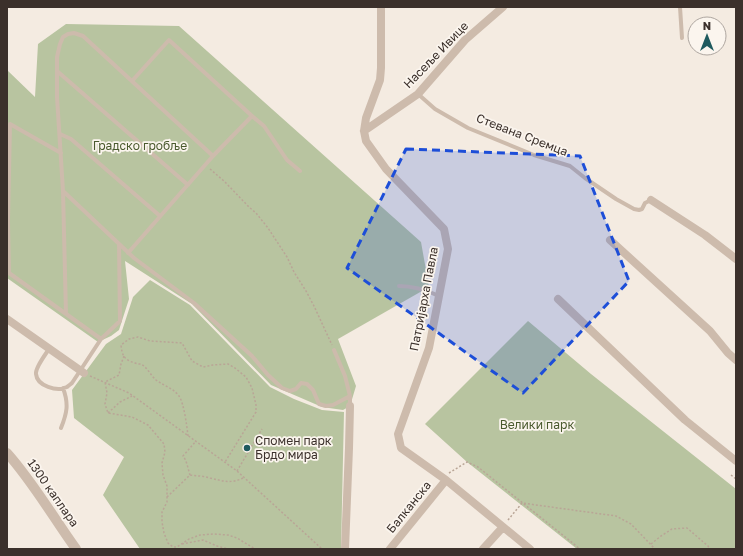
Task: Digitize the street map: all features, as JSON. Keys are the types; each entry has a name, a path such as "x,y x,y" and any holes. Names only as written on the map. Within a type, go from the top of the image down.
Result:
{"street":[{"path":"364,131 366,118 380,80 381,7"},
{"name":"Насеље Ивице","path":"364,131 418,94 465,40 503,7"},
{"name":"Патријарха Павла","path":"364,131 366,141 386,169 444,230 448,249 429,348 398,434 401,448 444,479 530,549"},
{"name":"Стевана Сремца","path":"651,200 705,235 736,259"},
{"path":"610,240 710,331 728,353 736,360"},
{"path":"558,299 685,420 736,461"},
{"path":"7,319 82,372"},
{"path":"345,549 350,406"},
{"name":"1300 каплара","path":"9,457 38,492 76,549"},
{"name":"Балканска","path":"390,549 444,479"},
{"path":"483,549 502,526"}],"lane":[{"path":"680,7 682,38"},
{"path":"66,314 63,191 57,97 57,57 60,44 64,37 68,34 83,36 214,156"},
{"path":"132,81 169,40 264,126 287,160 300,171"},
{"path":"57,71 188,185"},
{"name":"Стевана Сремца","path":"418,94 435,109 468,128 534,155 570,166 616,199 634,209 642,209 645,203 651,200"},
{"path":"128,252 252,116"},
{"path":"61,153 10,124 8,221 9,273 101,339"},
{"path":"60,134 71,139 160,216"},
{"path":"63,191 134,258 194,303 252,356 268,375 282,388 290,391 296,389 301,383 307,384 312,390 319,404 326,406 333,405 350,396"},
{"path":"49,349 36,370 36,378 46,386 67,387 82,372 101,339 120,321 119,244"},
{"path":"399,286 411,286 439,296"},
{"path":"334,350 345,376 350,396 350,406"},
{"path":"61,428 67,408 63,388"}],"path":[{"path":"206,165 256,213 268,228 287,257 311,301 334,350"},
{"path":"188,436 180,397 169,387 155,380 150,372 140,364 133,363 122,354 121,345 129,339 138,337 150,341 182,343 192,361 203,367 228,364 246,377 252,388 256,412 225,462"},
{"path":"105,382 119,375 124,356"},
{"path":"82,372 129,393 236,470 322,549"},
{"path":"105,382 107,393 105,404 108,414"},
{"path":"108,414 120,402 132,395"},
{"path":"108,414 132,417 148,425 164,444 165,452 162,463 163,475 167,486 167,497 162,512 164,533 168,543 173,547 177,547 189,539 200,535 214,534 228,535 237,538 255,549"},
{"path":"236,470 262,429"},
{"path":"190,475 186,460 183,456 196,441"},
{"path":"444,479 467,462 478,467 580,549"},
{"path":"167,497 190,475 209,477 225,482 236,481 244,477"},
{"path":"731,475 736,479"},
{"path":"502,526 522,503"},
{"path":"522,503 616,516 631,524 654,549"},
{"path":"650,545 672,529 687,528 710,549"},
{"path":"180,544 203,540 228,549"},
{"path":"573,549 576,546"}],"highlighted area":[{"path":"406,149 580,156 629,281 523,393 347,268"}],"green space":[{"name":"Градско гробље","path":"66,24 179,26 421,242 429,287 338,339 356,386 350,406 343,410 322,407 271,385 192,304 125,261 129,299 119,330 111,336 98,342 7,278 7,70 35,97 38,44"},
{"name":"Спомен парк Брдо мира","path":"150,280 190,305 270,387 294,399 322,410 344,412 341,549 140,549 103,495 124,457 74,418 72,390 106,344 121,334 133,297"},
{"name":"Велики парк","path":"528,321 591,374 736,489 736,549 577,549 467,462 425,424"}],"place":[{"name":"Спомен парк Брдо мира","path":"247,448"}]}
